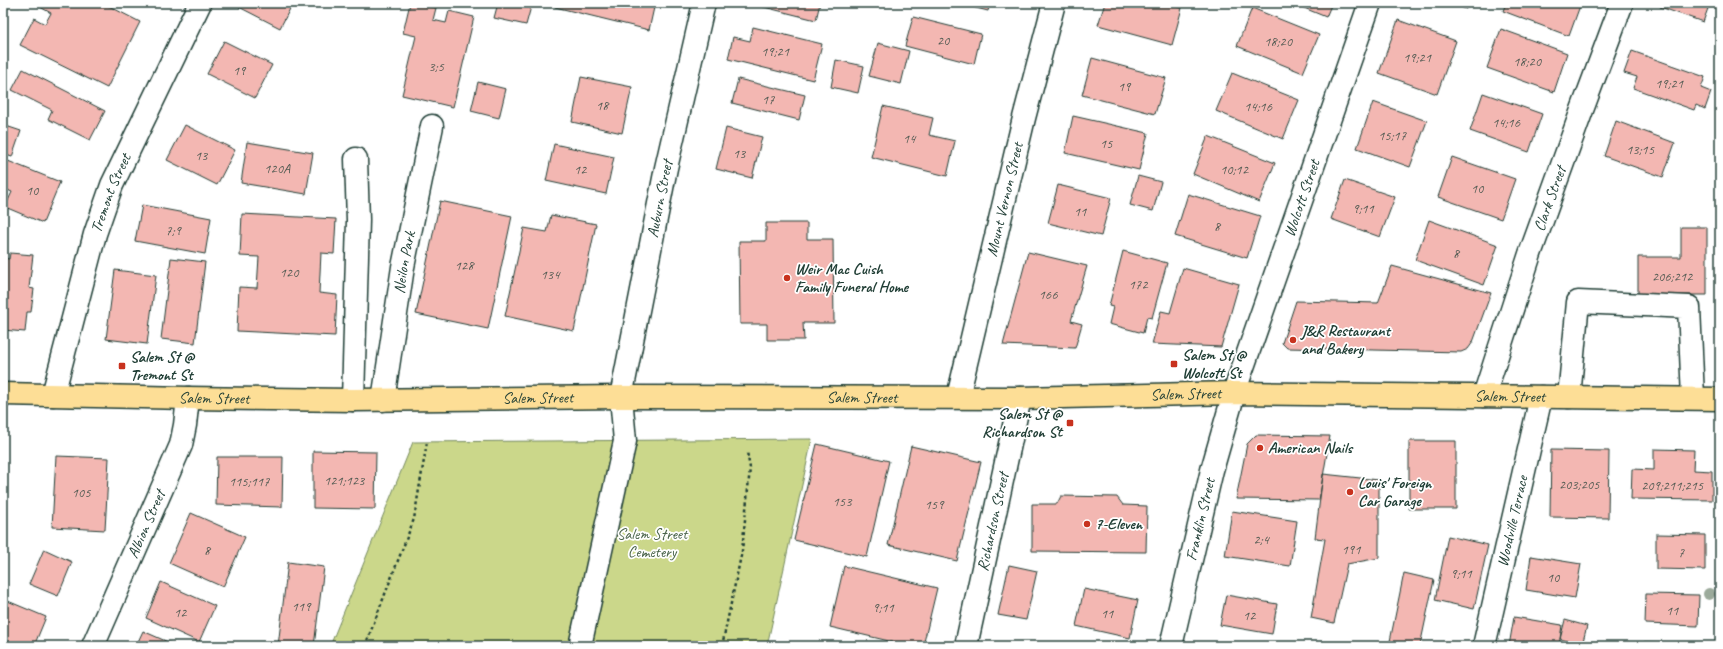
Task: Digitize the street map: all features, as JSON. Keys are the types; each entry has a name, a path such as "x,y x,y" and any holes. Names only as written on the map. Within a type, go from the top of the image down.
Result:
{"main road":[{"name":"Salem Street","path":"3,394 353,400 621,397 1020,398 1234,394 1720,399"}],"street":[{"name":"Tremont Street","path":"53,395 95,234 112,185 200,3"},
{"name":"Auburn Street","path":"580,646 625,441 621,397 666,168 704,3"},
{"name":"Mount Vernon Street","path":"958,397 1024,118 1054,3"},
{"name":"Wolcott Street","path":"1234,394 1370,3"},
{"name":"Clark Street","path":"1484,396 1530,254 1622,3"},
{"name":"Neilon Park","path":"383,400 404,267 432,126"},
{"path":"353,400 358,220 356,159"},
{"path":"1569,397 1578,302 1690,307 1693,398"},
{"name":"Franklin Street","path":"1171,646 1212,470 1234,394"},
{"name":"Woodville Terrace","path":"1484,646 1541,397"},
{"name":"Albion Street","path":"93,646 180,445 185,425 188,398"},
{"name":"Richardson Street","path":"966,646 1020,398"}],"path":[{"path":"365,646 414,519 427,442"},
{"path":"722,646 742,550 750,468 747,452"}],"green space":[{"name":"Salem Street Cemetery","path":"812,439 767,646 330,646 413,442"}],"building":[{"path":"42,3 103,3 140,22 107,88 20,45 34,18 45,24 51,13 40,7"},
{"path":"241,3 293,3 280,28 239,7"},
{"path":"410,3 436,8 433,20 446,23 449,11 474,17 453,107 402,95 416,36 403,33"},
{"path":"498,3 532,3 526,25 494,18"},
{"path":"556,3 655,3 649,30 555,7"},
{"path":"748,3 820,3 816,20"},
{"path":"956,3 990,3 988,11"},
{"path":"1105,3 1162,3 1182,8 1172,45 1098,25"},
{"path":"1292,3 1332,3 1326,17"},
{"path":"1449,3 1469,3 1466,9"},
{"path":"1506,3 1581,3 1569,36 1503,11"},
{"path":"1661,3 1710,3 1703,22 1660,7"},
{"path":"1252,8 1319,35 1303,73 1237,46"},
{"path":"913,17 981,34 974,64 905,46"},
{"path":"1398,20 1456,41 1437,94 1379,73"},
{"path":"753,27 822,44 813,80 728,59 733,37 750,41"},
{"path":"1501,29 1567,53 1554,92 1487,68"},
{"path":"224,41 272,65 255,98 207,74"},
{"path":"878,43 909,51 901,84 869,76"},
{"path":"1632,51 1705,77 1701,88 1711,92 1705,109 1696,105 1694,110 1633,88 1637,77 1624,73"},
{"path":"1092,58 1166,78 1155,114 1082,95"},
{"path":"836,60 864,66 858,93 831,87"},
{"path":"23,69 105,111 90,140 48,119 52,110 12,90"},
{"path":"1232,73 1299,100 1283,139 1216,111"},
{"path":"581,77 632,87 622,133 572,122"},
{"path":"738,79 805,95 799,120 732,103"},
{"path":"478,82 506,89 499,118 471,111"},
{"path":"1483,93 1542,114 1529,152 1470,131"},
{"path":"1373,102 1427,121 1410,167 1357,148"},
{"path":"883,106 933,118 929,135 955,141 947,176 871,157"},
{"path":"1073,116 1148,133 1139,170 1065,153"},
{"path":"1616,121 1675,143 1663,177 1604,156"},
{"path":"3,125 21,131 12,157 3,154"},
{"path":"185,125 235,150 217,185 167,160"},
{"path":"726,128 762,137 752,178 716,169"},
{"path":"1208,136 1275,163 1259,202 1193,174"},
{"path":"247,142 313,153 306,194 241,183"},
{"path":"554,144 614,157 606,194 546,181"},
{"path":"1452,157 1515,179 1501,219 1438,197"},
{"path":"3,159 60,182 43,223 5,207 12,192 3,188"},
{"path":"1138,176 1161,182 1153,211 1130,205"},
{"path":"1345,180 1395,197 1380,237 1331,219"},
{"path":"1058,185 1111,198 1101,236 1048,223"},
{"path":"1188,194 1260,216 1247,258 1175,236"},
{"path":"440,201 512,216 488,329 416,314"},
{"path":"142,205 211,218 205,254 135,241"},
{"path":"242,214 336,219 334,254 321,253 319,293 337,295 335,336 237,331 239,287 257,288 259,257 240,256"},
{"path":"551,215 596,224 574,331 505,316 524,228 547,232"},
{"path":"1429,220 1498,245 1484,285 1415,260"},
{"path":"766,223 807,223 807,239 833,239 834,323 803,323 804,340 767,340 767,324 740,324 739,241 766,241"},
{"path":"1681,227 1707,227 1707,295 1638,295 1638,257 1681,257"},
{"path":"1123,251 1167,263 1152,318 1147,317 1143,333 1109,324 1113,307 1109,306"},
{"path":"1028,252 1087,266 1071,321 1082,324 1075,348 1003,345"},
{"path":"10,253 33,255 29,288 34,289 31,312 27,312 25,332 3,330 3,258 9,259"},
{"path":"171,258 205,262 195,343 161,339"},
{"path":"1392,266 1491,293 1473,342 1468,349 1461,352 1287,348 1282,343 1296,301 1378,303"},
{"path":"1183,268 1239,284 1221,347 1152,344 1161,311 1170,313"},
{"path":"115,270 156,275 147,344 106,339"},
{"path":"1256,435 1330,436 1319,500 1236,499 1247,444"},
{"path":"1409,441 1456,441 1456,509 1409,509"},
{"path":"817,444 889,461 867,557 794,540"},
{"path":"911,446 981,462 957,561 888,545"},
{"path":"1654,449 1694,450 1693,470 1712,471 1712,500 1631,499 1632,469 1654,470"},
{"path":"1551,450 1609,451 1608,518 1550,517"},
{"path":"313,451 376,452 375,509 313,508"},
{"path":"56,456 109,458 105,530 52,527"},
{"path":"217,457 283,457 282,507 216,505"},
{"path":"1323,474 1379,480 1379,558 1347,564 1334,623 1311,618 1325,539 1315,538"},
{"path":"1061,496 1117,497 1123,505 1147,506 1146,552 1032,551 1032,504 1057,504"},
{"path":"1232,511 1297,521 1290,566 1225,556"},
{"path":"191,513 245,537 223,587 169,563"},
{"path":"1656,534 1705,535 1705,570 1656,569"},
{"path":"1448,536 1488,545 1474,609 1435,600"},
{"path":"44,549 72,562 58,596 29,584"},
{"path":"1531,556 1581,564 1575,598 1526,590"},
{"path":"288,562 324,567 314,646 278,646"},
{"path":"1009,565 1037,571 1026,620 998,615"},
{"path":"844,566 937,588 923,646 910,646 830,627"},
{"path":"1404,573 1434,580 1420,646 1389,646"},
{"path":"161,582 215,606 199,642 146,618"},
{"path":"1084,589 1138,600 1130,638 1076,626"},
{"path":"1646,594 1699,595 1698,626 1645,624"},
{"path":"1226,595 1277,604 1272,634 1220,625"},
{"path":"3,599 46,617 34,646 3,646"},
{"path":"1514,617 1562,625 1559,646 1509,646"},
{"path":"1565,620 1587,626 1582,645 1560,639"},
{"path":"143,631 177,646 136,646"},
{"path":"1644,642 1698,643 1698,646 1644,646"}],"place":[{"name":"Weir Mac Cuish Family Funeral Home","path":"787,278"},
{"name":"J&R Restaurant and Bakery","path":"1293,340"},
{"name":"Salem St @ Wolcott St","path":"1174,364"},
{"name":"Salem St @ Tremont St","path":"122,366"},
{"name":"Salem St @ Richardson St","path":"1070,423"},
{"name":"American Nails","path":"1260,448"},
{"name":"Louis' Foreign Car Garage","path":"1350,492"},
{"name":"7-Eleven","path":"1087,524"}]}
